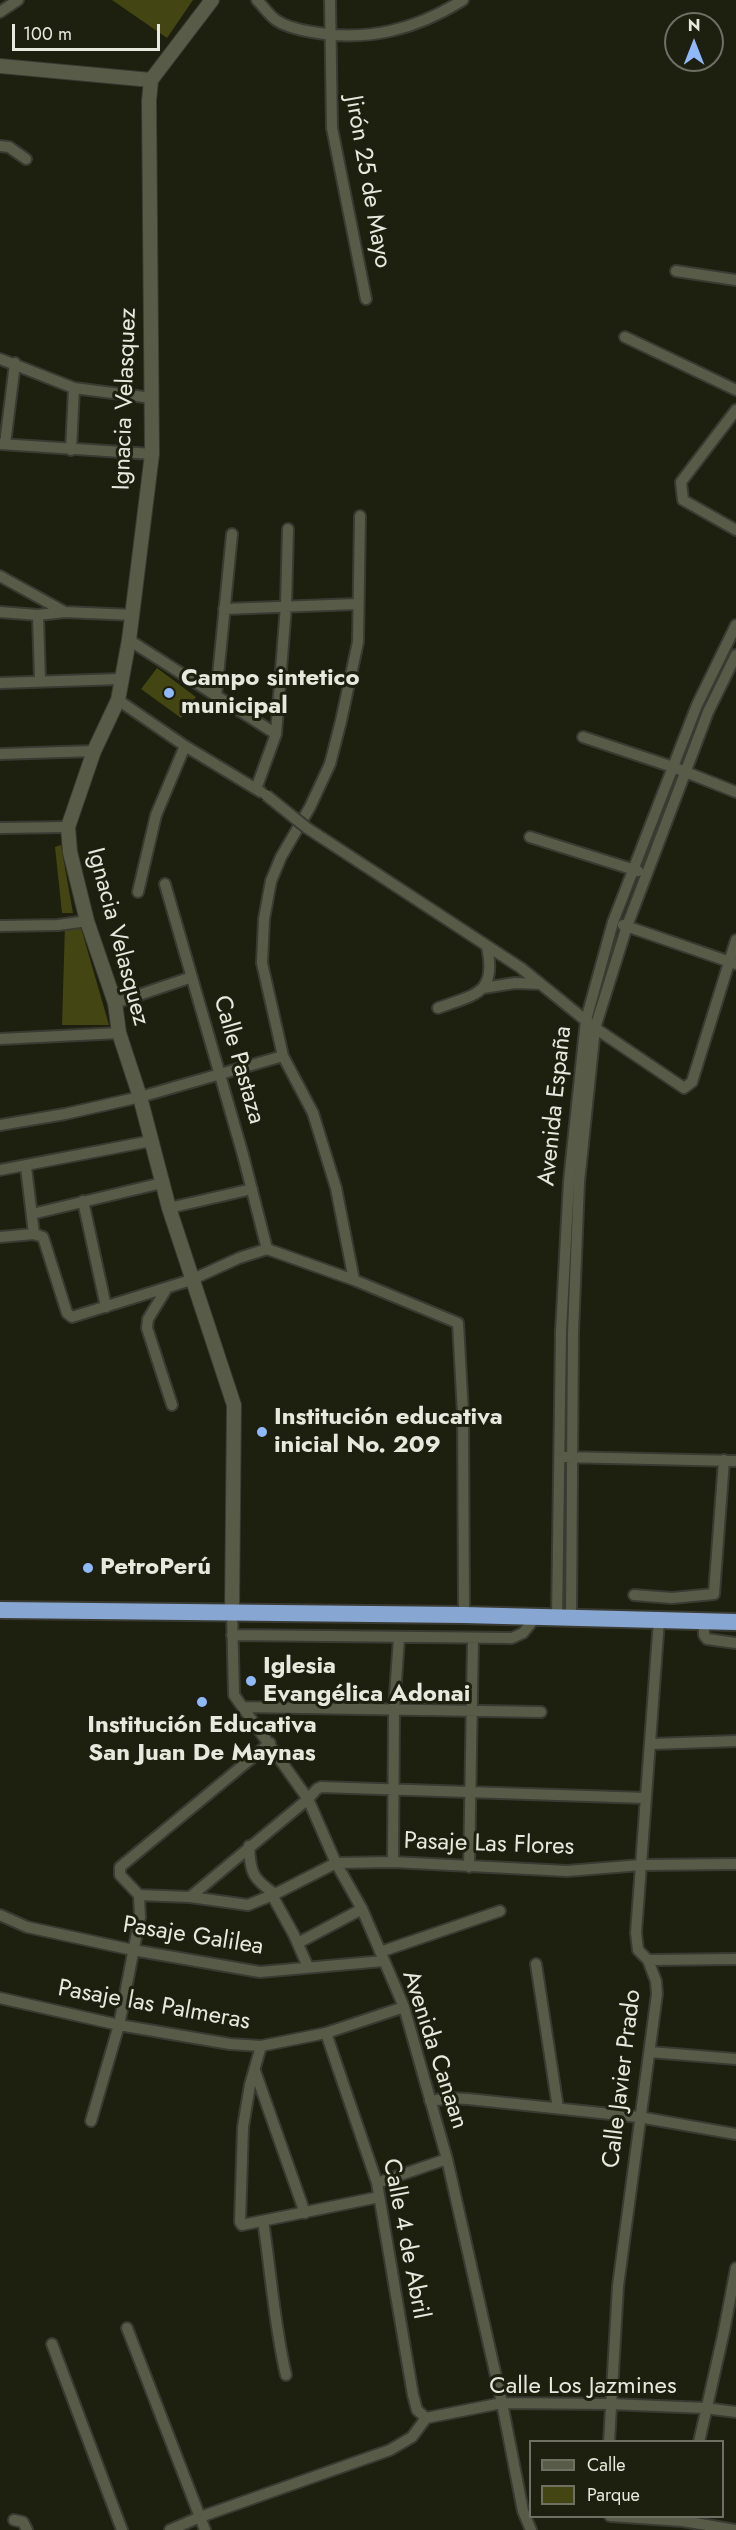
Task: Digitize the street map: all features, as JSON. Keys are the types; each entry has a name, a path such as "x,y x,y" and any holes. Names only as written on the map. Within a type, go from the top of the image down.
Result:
{"highway":[{"path":"0,1610 464,1615 736,1622"}],"main road":[{"path":"3,66 151,80 212,0"},
{"name":"Ignacia Velasquez","path":"151,80 149,101 152,454 129,640 120,678 118,700 94,751 68,827 70,852 87,921 115,1003 119,1033 140,1097 169,1208 234,1405 232,1612"}],"street":[{"path":"0,12 18,0"},
{"path":"257,0 277,21 296,29 330,35 364,37 394,32 463,0"},
{"name":"Jirón 25 de Mayo","path":"330,0 332,128 366,299"},
{"path":"0,146 9,147 26,159"},
{"path":"676,271 736,279"},
{"path":"625,337 736,390"},
{"path":"0,359 75,388 152,398"},
{"path":"15,363 3,444 152,454"},
{"path":"71,450 75,388"},
{"path":"736,410 681,482 683,500 736,530"},
{"path":"354,1280 336,1188 313,1113 284,1056 262,963 264,919 270,881 310,807 330,764 358,642 360,516"},
{"path":"261,792 276,734 286,606 288,529"},
{"path":"216,696 232,534"},
{"path":"0,576 65,612"},
{"path":"225,609 357,604"},
{"path":"0,612 38,615 65,612 132,615"},
{"path":"38,615 40,681"},
{"name":"Avenida España","path":"564,1619 560,1457 561,1331 569,1181 586,1020 613,922 633,869 697,705 736,625"},
{"path":"129,640 276,734"},
{"name":"Avenida España","path":"564,1619 572,1456 573,1333 579,1182 595,1028 627,926 685,772 708,712 736,655"},
{"path":"0,683 120,678"},
{"path":"118,700 184,746 261,792 307,828 541,984 595,1028 684,1088 692,1082 732,963 736,940"},
{"path":"583,737 673,767 736,792"},
{"path":"138,892 156,815 184,746"},
{"path":"0,754 94,751"},
{"path":"0,828 68,827"},
{"path":"530,837 633,869 647,876"},
{"name":"Calle Pastaza","path":"165,884 220,1074 267,1249"},
{"path":"0,926 58,925 87,921"},
{"path":"613,922 732,963"},
{"path":"483,988 489,977 490,968 487,947"},
{"path":"115,1003 192,976"},
{"path":"438,1008 471,996 483,988 515,983 541,984"},
{"path":"0,1039 119,1033"},
{"path":"0,1125 65,1114 140,1097 284,1056"},
{"path":"0,1170 26,1167 152,1141"},
{"path":"26,1167 34,1233"},
{"path":"32,1214 162,1183"},
{"path":"169,1208 252,1189"},
{"path":"83,1202 106,1307"},
{"path":"0,1237 34,1233 43,1237 69,1316 72,1317 191,1280 238,1258 267,1249 354,1280 459,1324 463,1414 464,1615"},
{"path":"167,1288 148,1319 147,1328 172,1405"},
{"path":"560,1457 736,1461"},
{"path":"634,1595 672,1598 712,1596 716,1590 724,1460"},
{"name":"Calle Javier Prado","path":"609,2440 618,2286 657,1994 656,1981 648,1960 638,1950 636,1933 646,1798 665,1620 672,1598"},
{"name":"Avenida Canaan","path":"232,1612 234,1695 308,1799 336,1863 362,1909 404,2007 447,2159 531,2530"},
{"path":"232,1635 472,1639 518,1637 535,1618"},
{"path":"704,1621 704,1635 707,1639 736,1643"},
{"path":"393,1862 394,1709 399,1638"},
{"path":"469,1867 472,1639"},
{"path":"243,1707 394,1709 472,1713 541,1712"},
{"path":"652,1744 736,1741"},
{"path":"91,2121 119,2025 140,1917 139,1895 118,1871 124,1862 270,1743"},
{"path":"190,1897 321,1787 646,1798"},
{"path":"249,1846 254,1877 273,1895 308,1967"},
{"name":"Pasaje Las Flores","path":"336,1863 393,1862 567,1871 641,1865 736,1864"},
{"path":"139,1895 190,1897 248,1905 336,1863"},
{"path":"298,1943 362,1909"},
{"name":"Pasaje Galilea","path":"0,1915 27,1927 133,1950 260,1972 382,1956 500,1911"},
{"path":"648,1960 736,1959"},
{"path":"536,1964 558,2108"},
{"name":"Pasaje las Palmeras","path":"0,1998 119,2025 230,2044 261,2046 326,2033 404,2007"},
{"name":"Calle 4 de Abril","path":"326,2033 377,2183 413,2395 417,2410 426,2418"},
{"path":"261,2046 250,2085 243,2127 239,2219 242,2225 379,2197"},
{"path":"650,2052 736,2059"},
{"path":"255,2071 305,2213"},
{"path":"430,2101 459,2098 558,2108 639,2117 736,2134"},
{"path":"377,2183 447,2159"},
{"path":"263,2221 273,2282 278,2340 286,2375"},
{"path":"699,2440 736,2268"},
{"path":"127,2328 205,2530"},
{"path":"724,2331 736,2333"},
{"path":"52,2344 122,2530"},
{"name":"Calle Los Jazmines","path":"426,2418 502,2403 611,2404 705,2408 736,2412"},
{"path":"170,2530 200,2517 390,2450 412,2437 426,2418"},
{"path":"622,2518 736,2530"},
{"path":"14,2520 23,2522 27,2530"}],"green space":[{"path":"112,0 193,0 167,38"},
{"name":"Campo sintetico municipal","path":"157,668 196,697 181,718 141,689"},
{"path":"61,845 73,913 62,913 55,847"},
{"path":"79,921 109,1025 62,1025 65,924"}],"place":[{"name":"Campo sintetico municipal","path":"169,693"},
{"name":"Institución educativa inicial No. 209","path":"262,1432"},
{"name":"PetroPerú","path":"88,1568"},
{"name":"Iglesia Evangélica Adonai","path":"251,1681"},
{"name":"Institución Educativa San Juan De Maynas","path":"202,1702"}]}
